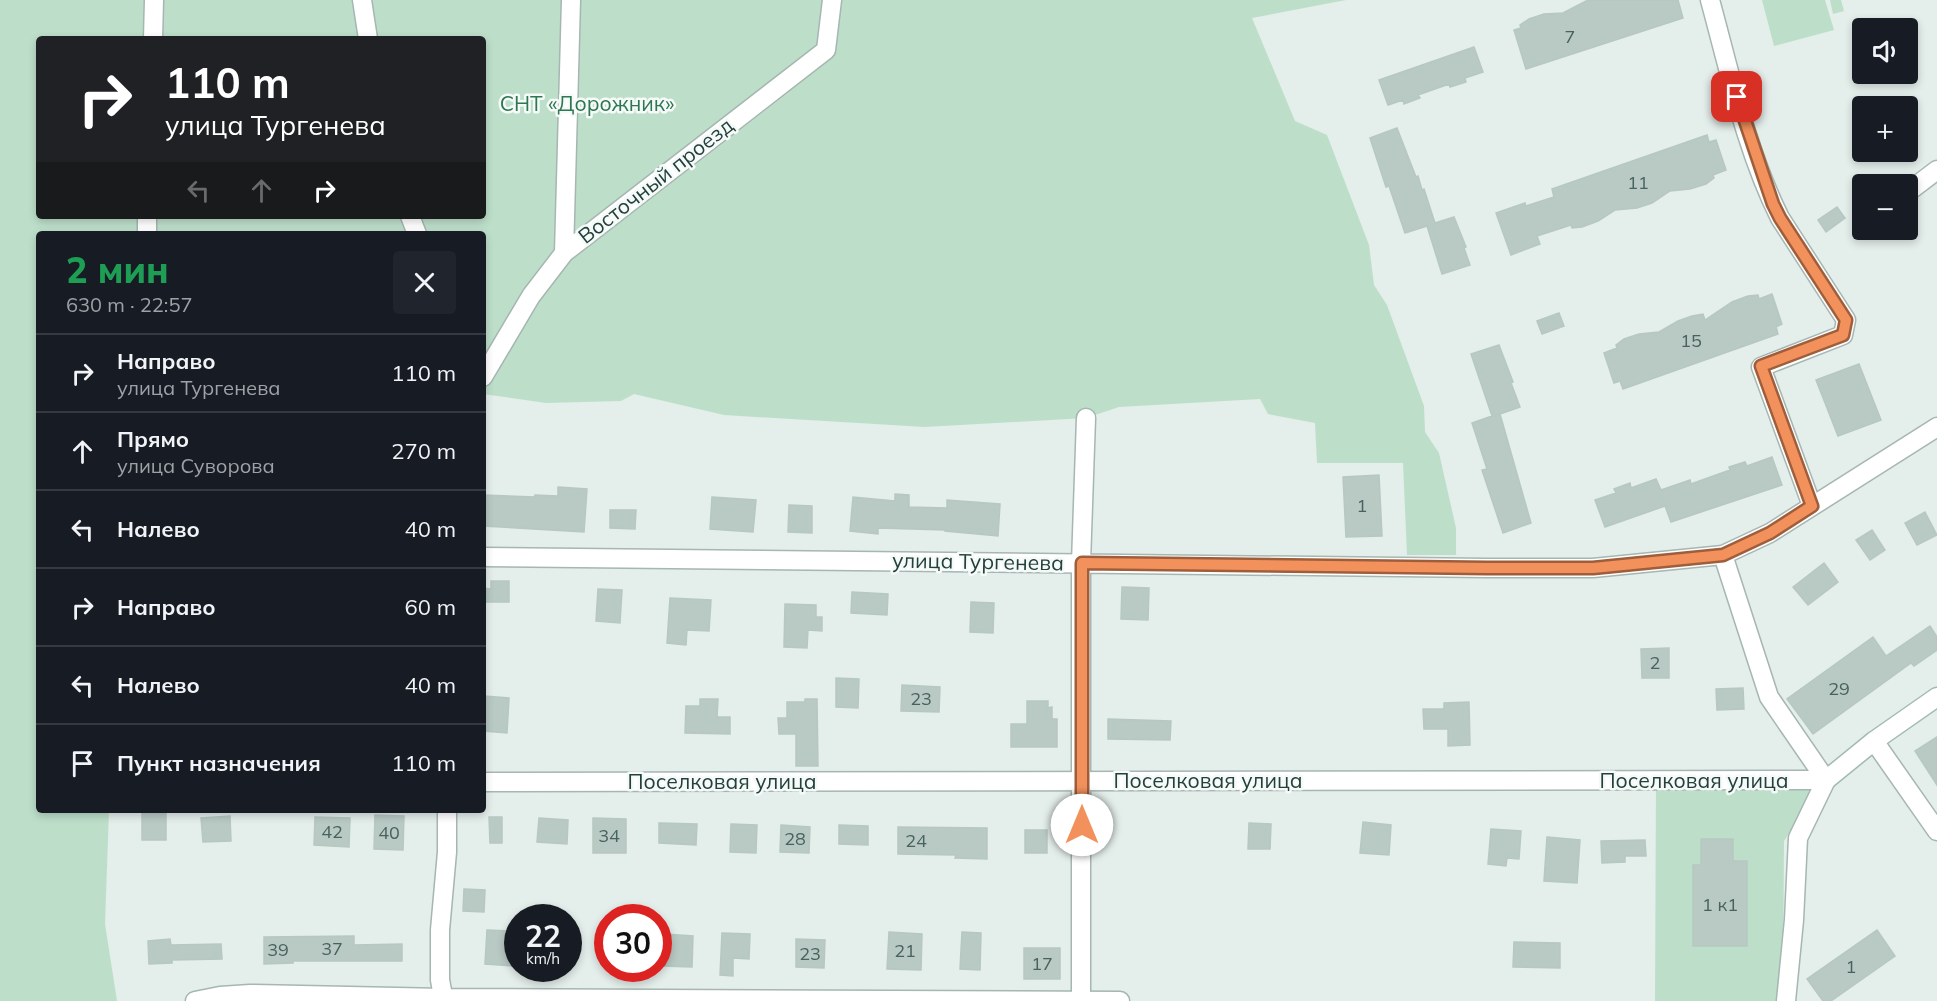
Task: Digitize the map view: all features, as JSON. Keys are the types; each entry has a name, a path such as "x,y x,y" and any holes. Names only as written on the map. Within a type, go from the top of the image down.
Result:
{"street":[{"path":"153,36 154,0"},
{"path":"362,0 368,36"},
{"path":"564,253 571,0"},
{"name":"Восточный проезд","path":"486,368 531,296 564,253 826,50 832,0"},
{"path":"1710,0 1744,123 1773,204 1846,320 1843,335 1761,366 1812,506"},
{"path":"1918,184 1937,170"},
{"path":"1081,1001 1082,563 1086,418"},
{"name":"улица Тургенева","path":"486,557 1593,568 1723,555 1770,533 1937,427"},
{"path":"1723,555 1769,697 1826,780"},
{"path":"1786,1001 1794,920 1798,838 1826,780 1874,741 1937,697"},
{"path":"1874,741 1937,831"},
{"name":"Поселковая улица","path":"486,782 1826,780"},
{"path":"444,999 441,981 440,930 447,852 447,813"},
{"path":"195,1001 220,996 250,994 444,999 1120,1001"}],"green space":[{"name":"СНТ «Дорожник»","path":"0,0 1346,0 1252,18 1295,121 1327,135 1369,245 1374,285 1387,305 1424,406 1425,432 1439,453 1456,528 1456,555 1407,555 1403,463 1317,463 1315,423 1268,414 1260,399 1119,407 1086,418 925,427 724,415 634,394 621,401 546,403 486,394 486,231 36,231 36,813 109,813 105,924 117,1001 0,1001"},
{"path":"1762,0 1825,0 1834,30 1774,46"},
{"path":"1830,0 1841,0 1844,11 1833,14"},
{"path":"1656,785 1812,786 1803,811 1784,841 1783,1001 1655,1001"}],"building":[{"path":"1588,0 1678,0 1683,18 1526,69 1514,30 1521,28 1520,25 1529,19 1544,14 1563,13"},
{"path":"1474,47 1483,72 1465,78 1466,82 1450,87 1449,84 1418,95 1420,98 1404,104 1403,100 1388,105 1379,80"},
{"path":"1397,128 1416,177 1418,176 1422,190 1424,189 1435,223 1454,217 1466,247 1464,248 1470,265 1442,274 1427,226 1405,233 1389,186 1386,187 1370,138"},
{"path":"1707,135 1709,142 1716,140 1726,170 1713,175 1714,178 1706,184 1690,189 1670,191 1652,203 1637,208 1615,210 1598,221 1582,227 1572,228 1571,225 1537,236 1540,244 1511,255 1496,213 1525,203 1526,206 1554,197 1552,189"},
{"path":"1837,207 1845,218 1826,232 1818,220"},
{"path":"1772,294 1782,324 1776,327 1778,334 1623,389 1620,381 1614,383 1604,353 1617,348 1616,345 1624,339 1639,334 1659,332 1692,316 1703,314 1705,320 1732,302 1748,296 1758,295 1759,299"},
{"path":"1559,313 1564,326 1542,334 1537,321"},
{"path":"1499,345 1520,407 1500,414 1531,523 1503,533 1482,470 1487,469 1472,423 1492,416 1471,354"},
{"path":"1859,364 1881,420 1838,436 1816,380"},
{"path":"1772,457 1782,485 1671,522 1665,506 1605,527 1595,500 1616,493 1614,489 1630,483 1631,488 1656,479 1661,490 1690,480 1691,484 1745,462 1747,466"},
{"path":"1379,475 1382,536 1346,537 1343,477"},
{"path":"558,487 587,489 584,532 486,526 486,495 558,496"},
{"path":"895,494 909,495 909,507 947,508 947,500 1000,504 998,536 945,530 878,528 878,534 850,531 853,497 895,501"},
{"path":"712,497 756,500 753,532 710,529"},
{"path":"789,505 812,506 812,533 788,532"},
{"path":"610,510 636,510 635,529 610,528"},
{"path":"1925,512 1937,535 1917,545 1905,523"},
{"path":"1872,530 1885,550 1870,560 1856,540"},
{"path":"1824,563 1838,582 1808,605 1793,587"},
{"path":"491,581 509,581 509,602 486,602 486,588 491,589"},
{"path":"1122,587 1149,588 1148,620 1121,619"},
{"path":"598,589 622,590 620,623 596,621"},
{"path":"852,592 888,594 887,615 851,613"},
{"path":"670,598 711,600 709,631 687,630 686,645 667,643"},
{"path":"971,602 994,603 993,633 970,632"},
{"path":"785,604 816,605 816,617 822,617 822,631 808,630 807,648 784,647"},
{"path":"1930,626 1937,637 1937,650 1914,666 1911,663 1813,734 1787,699 1873,637 1886,656"},
{"path":"1669,648 1669,678 1642,678 1641,649"},
{"path":"836,678 859,679 858,708 836,707"},
{"path":"902,685 940,687 939,712 901,711"},
{"path":"1743,688 1744,709 1717,710 1716,689"},
{"path":"486,696 509,698 507,733 486,731"},
{"path":"700,699 718,699 717,717 730,717 730,734 685,733 686,706 700,706"},
{"path":"805,699 817,699 818,766 796,766 796,734 779,734 778,718 787,718 787,702 805,702"},
{"path":"1027,701 1048,701 1048,708 1052,707 1052,719 1057,719 1057,747 1011,747 1011,724 1027,724"},
{"path":"1469,702 1470,745 1448,746 1448,729 1424,729 1423,709 1444,709 1444,703"},
{"path":"1108,719 1171,721 1170,740 1108,739"},
{"path":"1937,737 1937,785 1915,751"},
{"path":"142,813 166,813 166,840 142,840"},
{"path":"375,815 404,816 403,850 374,849"},
{"path":"230,816 231,841 203,842 201,818"},
{"path":"315,817 350,818 349,847 314,845"},
{"path":"489,817 502,817 502,843 490,843"},
{"path":"539,818 568,820 567,844 537,842"},
{"path":"593,818 626,819 626,853 593,853"},
{"path":"1363,822 1391,825 1389,855 1360,853"},
{"path":"659,823 697,824 696,845 659,843"},
{"path":"1249,823 1271,824 1270,849 1248,849"},
{"path":"731,824 757,825 756,853 730,852"},
{"path":"781,825 810,827 809,853 780,852"},
{"path":"839,825 868,826 868,845 839,844"},
{"path":"898,827 987,828 987,859 955,858 956,855 898,854"},
{"path":"1491,829 1521,831 1519,859 1507,858 1506,866 1488,864"},
{"path":"1025,830 1047,830 1047,853 1025,853"},
{"path":"1547,837 1580,840 1577,883 1544,881"},
{"path":"1701,839 1733,839 1733,861 1747,861 1747,946 1693,946 1693,865 1701,865"},
{"path":"1645,840 1646,856 1625,856 1625,862 1602,863 1601,841"},
{"path":"464,889 485,890 484,912 463,911"},
{"path":"487,930 504,931 504,965 485,964"},
{"path":"1877,930 1895,956 1831,1001 1823,1001 1807,979"},
{"path":"889,932 922,934 921,970 887,969"},
{"path":"962,932 981,933 980,970 960,969"},
{"path":"722,933 750,934 749,959 733,958 733,976 720,975"},
{"path":"672,935 693,936 692,967 672,966"},
{"path":"354,936 354,945 402,944 402,961 293,961 293,963 264,964 264,937"},
{"path":"170,939 171,945 221,944 222,959 172,960 172,963 149,964 148,941"},
{"path":"796,939 825,940 824,968 796,967"},
{"path":"1514,942 1560,943 1560,968 1513,967"},
{"path":"1024,948 1060,948 1060,979 1024,979"}],"route":[{"path":"1082,825 1082,563 1593,568 1723,555 1770,533 1812,506 1761,366 1843,335 1846,320 1773,204 1737,97"}]}
